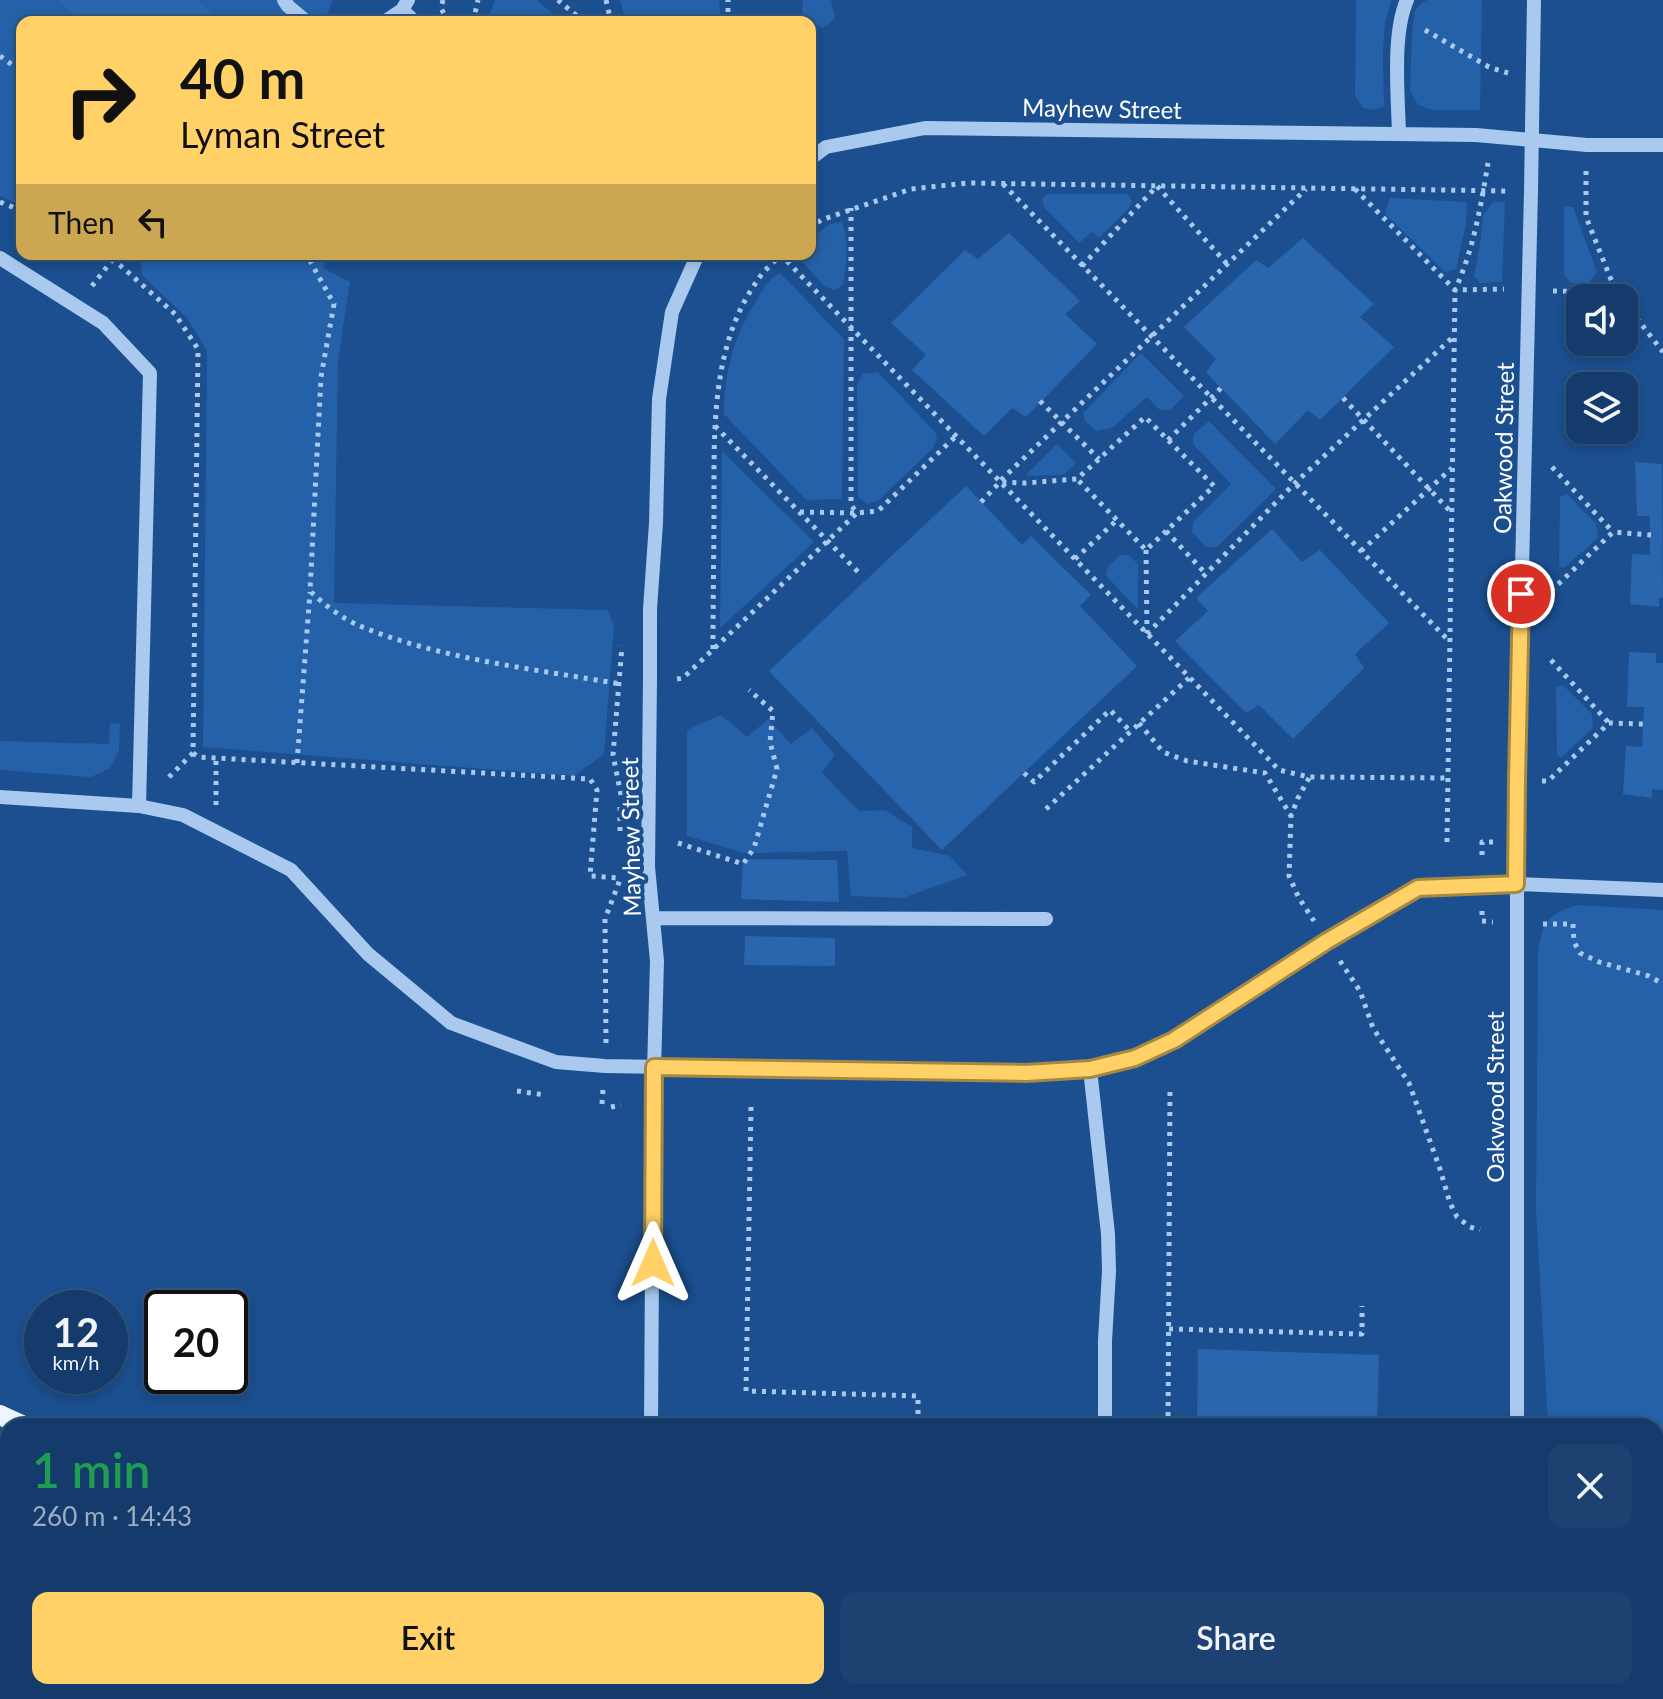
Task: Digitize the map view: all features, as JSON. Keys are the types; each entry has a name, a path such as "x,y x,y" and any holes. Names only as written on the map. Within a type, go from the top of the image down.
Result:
{"street":[{"path":"284,0 300,16"},
{"path":"1399,134 1398,39 1407,0"},
{"name":"Oakwood Street","path":"1517,1418 1517,780 1534,0"},
{"name":"Mayhew Street","path":"816,154 826,147 925,128 1476,135 1532,140"},
{"path":"1532,140 1587,145 1663,145"},
{"path":"0,258 103,323 150,373 139,806"},
{"name":"Mayhew Street","path":"651,1418 657,961 648,867 650,623 659,399 672,312 695,260"},
{"path":"0,797 139,806 183,815 291,870 368,954 451,1023 556,1062 605,1066 1026,1073 1090,1069 1135,1058 1174,1040 1327,941 1418,888 1516,884 1663,890"},
{"path":"653,918 1046,919"},
{"path":"1090,1069 1108,1246 1105,1416"}],"path":[{"path":"558,0 577,16"},
{"path":"1413,22 1489,67 1513,75"},
{"path":"1447,842 1455,290 1466,267 1488,163"},
{"path":"1585,178 1586,217 1613,284"},
{"path":"816,224 851,208 911,189 968,183 1508,191"},
{"path":"1003,184 1449,642"},
{"path":"1157,186 1227,264"},
{"path":"1082,266 1157,186"},
{"path":"981,502 1307,188"},
{"path":"1355,189 1455,290 1505,289"},
{"path":"851,208 851,505 857,513"},
{"path":"77,306 112,260"},
{"path":"114,260 175,314 198,349 193,753 139,806"},
{"path":"297,763 321,377 334,304 312,260"},
{"path":"713,650 714,425 719,381 728,338 743,304 758,279 775,260"},
{"path":"787,260 1279,770"},
{"path":"1557,291 1566,291"},
{"path":"1638,320 1663,352"},
{"path":"1147,634 1295,483 1454,336"},
{"path":"1168,440 1221,388"},
{"path":"1343,398 1452,513"},
{"path":"1040,401 1099,459"},
{"path":"1000,482 1077,479 1145,417 1214,486 1146,550"},
{"path":"714,425 860,574"},
{"path":"800,512 878,511 956,436"},
{"path":"1361,551 1452,467"},
{"path":"1552,467 1613,532 1651,535"},
{"path":"1077,479 1146,550 1147,634"},
{"path":"677,679 683,678 857,513"},
{"path":"1075,559 1117,520"},
{"path":"1166,531 1206,574"},
{"path":"1551,591 1613,532"},
{"path":"310,591 318,600 358,625 420,646 485,660 619,681 613,755 621,795 619,818"},
{"path":"1551,660 1609,723"},
{"path":"1046,809 1189,678"},
{"path":"678,843 743,864 754,848 777,769 770,742 773,711 749,690"},
{"path":"1024,773 1034,782 1110,710 1130,731"},
{"path":"1139,723 1163,752 1187,761 1265,773 1279,770 1309,777 1448,778"},
{"path":"1548,781 1609,723 1643,724"},
{"path":"193,753 198,757 590,779 597,790 590,876 621,878"},
{"path":"215,811 216,758"},
{"path":"1265,773 1291,816"},
{"path":"1309,777 1291,816 1289,876 1314,922"},
{"path":"1482,842 1482,855"},
{"path":"606,1042 605,919 621,878 623,864"},
{"path":"1482,911 1482,921 1493,922"},
{"path":"1561,925 1562,917"},
{"path":"1543,924 1573,924 1574,942 1580,953 1599,962 1649,976 1663,984"},
{"path":"1340,960 1360,991 1373,1028 1409,1083 1457,1217 1480,1230"},
{"path":"1168,1418 1170,1086"},
{"path":"517,1091 545,1095"},
{"path":"602,1104 603,1093"},
{"path":"611,1107 621,1105"},
{"path":"751,1107 746,1391 918,1396 918,1418"},
{"path":"1169,1329 1362,1334 1362,1306"}],"shaded area":[{"path":"0,0 333,0 326,16 16,16 16,203 0,196"},
{"path":"495,0 537,0 554,16 489,16"},
{"path":"620,0 719,0 720,16 624,16"},
{"path":"803,0 831,0 835,19 823,28 816,25 816,16 802,16"},
{"path":"1356,0 1392,0 1384,38 1384,106 1374,110 1363,108 1355,96"},
{"path":"1427,0 1482,0 1480,110 1432,110 1418,105 1410,91 1415,11"},
{"path":"1048,194 1127,194 1132,200 1129,208 1099,238 1092,232 1079,243 1044,207 1042,199"},
{"path":"1390,198 1467,202 1466,224 1456,269 1445,272 1385,214"},
{"path":"1494,201 1505,202 1502,282 1480,283 1474,276 1483,215"},
{"path":"1564,207 1573,207 1597,272 1589,283 1571,283 1564,275"},
{"path":"841,222 846,235 843,285 835,290 825,287 800,260 816,260 816,234 830,224"},
{"path":"141,260 326,260 323,268 350,282 338,360 334,603 607,610 614,625 604,754 574,776 203,747 207,351 187,318 142,275"},
{"path":"780,273 844,339 842,499 806,500 724,414 728,369 736,341 764,288"},
{"path":"1141,353 1184,396 1170,410 1160,410 1147,397 1112,428 1096,431 1085,421 1083,413"},
{"path":"878,372 935,432 937,439 933,448 879,500 867,504 858,497 857,384 863,374"},
{"path":"1209,421 1276,489 1217,547 1206,547 1192,532 1193,522 1231,484 1193,444 1194,434"},
{"path":"1057,444 1076,463 1063,475 1025,476"},
{"path":"722,451 814,542 720,628"},
{"path":"1567,494 1596,524 1598,538 1564,568 1559,566 1560,497"},
{"path":"1120,555 1129,555 1138,564 1138,609 1106,576 1108,567"},
{"path":"1563,685 1592,714 1593,728 1562,757 1557,756 1556,687"},
{"path":"721,715 747,737 768,719 791,744 812,728 835,755 822,773 859,811 885,810 912,827 912,848 950,856 967,875 903,898 851,896 847,851 744,853 687,836 687,730"},
{"path":"110,723 120,724 119,751 110,768 91,777 0,770 0,741 109,744"},
{"path":"1579,905 1663,910 1663,1418 1548,1418 1536,1208 1538,953 1548,920 1559,912"}],"building":[{"path":"58,0 196,0 215,16 76,16"},
{"path":"1009,233 1080,301 1065,314 1097,344 1026,417 1012,408 984,436 912,370 926,355 891,323 965,250 978,259"},
{"path":"1303,238 1374,304 1360,317 1394,347 1320,420 1308,410 1275,444 1206,372 1216,359 1184,327 1256,260 1268,268"},
{"path":"1635,462 1662,464 1663,598 1659,598 1659,607 1630,604 1632,554 1650,555 1650,516 1637,516"},
{"path":"966,486 1022,545 1031,536 1091,595 1080,606 1137,666 942,850 769,671"},
{"path":"1272,529 1302,562 1320,550 1389,623 1355,654 1364,668 1293,739 1259,705 1246,713 1175,641 1208,611 1196,598"},
{"path":"1629,652 1656,653 1656,663 1663,663 1663,790 1652,789 1652,798 1623,794 1626,746 1642,747 1644,707 1627,707"},
{"path":"743,859 837,860 839,902 741,899"},
{"path":"745,936 835,938 835,966 744,965"},
{"path":"1198,1349 1379,1355 1377,1418 1197,1418"}],"route":[{"path":"653,1263 654,1067 1026,1073 1090,1069 1135,1058 1174,1040 1327,941 1418,888 1516,884 1521,594"}]}
